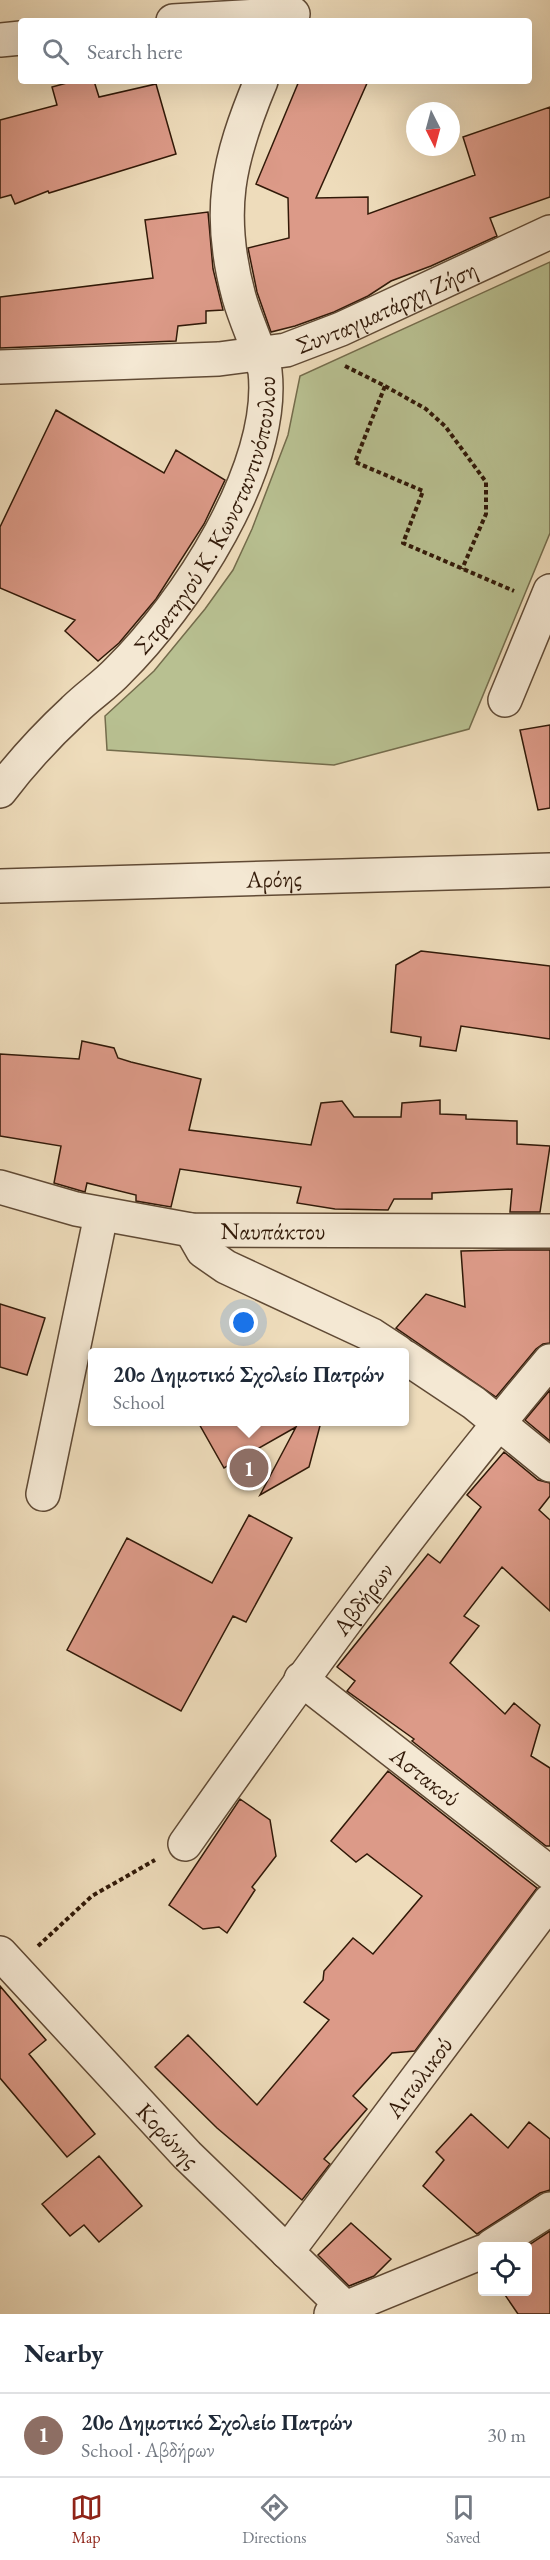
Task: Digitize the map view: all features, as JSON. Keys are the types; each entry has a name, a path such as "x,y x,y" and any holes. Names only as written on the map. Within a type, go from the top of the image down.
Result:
{"street":[{"path":"213,18 294,12"},
{"path":"0,40 18,38"},
{"name":"Στρατηγού Κ. Κωνσταντινόπουλου","path":"0,791 44,739 118,672 157,627 209,554 239,495 258,442 267,382 261,355 239,296 228,240 226,206 236,150 260,84"},
{"name":"Συνταγματάρχη Ζήση","path":"0,367 219,359 261,355 303,344 550,232"},
{"path":"505,700 547,597"},
{"name":"Αρόης","path":"0,886 550,870"},
{"name":"Ναυπάκτου","path":"0,1187 101,1215 191,1230 550,1231"},
{"path":"44,1494 101,1215"},
{"path":"191,1230 203,1251 226,1267 372,1335 391,1348"},
{"path":"409,1360 499,1422 550,1465"},
{"name":"Αβδήρων","path":"185,1844 301,1679 499,1422 550,1361"},
{"name":"Αστακού","path":"301,1679 550,1873"},
{"name":"Αιτωλικού","path":"287,2252 550,1900"},
{"name":"Κορώνης","path":"7,1960 156,2123 287,2252 338,2311"},
{"path":"500,2242 550,2209"},
{"path":"338,2311 478,2254"}],"path":[{"path":"303,344 426,409 445,426 486,482 486,514 462,569"},
{"path":"385,386 355,462 423,491 403,543 462,569 547,597"},
{"path":"7,1960 92,1896 185,1844"}],"green space":[{"path":"550,262 550,533 469,729 334,765 107,750 105,716 154,671 205,609 233,570 252,529 288,435 300,376"}],"building":[{"path":"63,84 95,84 99,97 156,84 176,154 49,193 48,191 15,204 11,195 0,198 0,120 57,105 52,87"},
{"path":"298,84 367,84 316,198 368,197 368,214 475,175 463,137 550,107 550,197 490,218 497,236 431,266 391,281 368,296 334,312 271,332 257,292 248,248 289,238 288,198 256,184"},
{"path":"208,212 213,269 223,310 206,311 206,323 178,326 176,341 0,348 0,297 153,278 145,220"},
{"path":"56,410 164,473 176,450 225,480 204,524 156,599 119,643 98,661 65,631 75,620 0,588 0,527"},
{"path":"550,725 550,808 538,810 520,730"},
{"path":"421,951 550,966 550,1039 461,1026 456,1051 420,1046 421,1037 391,1032 396,965"},
{"path":"82,1041 114,1048 118,1058 201,1079 189,1130 311,1145 321,1103 342,1101 354,1117 401,1117 402,1103 440,1100 440,1114 466,1115 466,1119 517,1121 517,1144 550,1146 540,1212 510,1212 512,1189 432,1193 432,1199 394,1199 388,1210 335,1209 297,1203 301,1187 180,1169 171,1207 136,1201 136,1195 87,1183 85,1192 54,1183 61,1146 0,1136 0,1054 79,1059"},
{"path":"550,1250 550,1343 543,1344 536,1349 496,1397 396,1328 426,1294 465,1307 461,1251"},
{"path":"0,1304 45,1318 27,1375 0,1367"},
{"path":"550,1390 550,1441 525,1420"},
{"path":"200,1426 320,1426 309,1467 260,1495 296,1427 224,1468"},
{"path":"504,1452 538,1480 550,1483 550,1496 539,1510 550,1520 550,1611 502,1567 464,1616 479,1626 450,1663 505,1714 514,1703 540,1725 531,1756 550,1768 550,1846 546,1846 412,1741 414,1739 347,1691 355,1681 337,1667 428,1554 440,1563 481,1507 467,1495"},
{"path":"249,1515 292,1538 246,1622 233,1616 181,1711 67,1650 127,1538 212,1583"},
{"path":"388,1771 537,1888 415,2051 392,2053 353,2096 367,2109 324,2159 330,2164 302,2200 217,2128 155,2067 188,2035 257,2105 329,2020 304,2002 323,1980 324,1971 353,1938 373,1954 422,1896 367,1854 356,1862 331,1841"},
{"path":"240,1799 270,1820 276,1856 252,1887 255,1890 227,1933 219,1927 203,1929 169,1905"},
{"path":"0,1986 46,2040 29,2054 95,2134 67,2157 0,2078"},
{"path":"471,2114 508,2148 529,2122 550,2139 550,2190 540,2193 477,2234 423,2186 444,2160 436,2152"},
{"path":"99,2156 142,2206 99,2242 84,2225 70,2236 42,2204"},
{"path":"351,2223 391,2259 374,2276 349,2286 318,2255"},
{"path":"550,2231 550,2314 518,2314 506,2296 532,2296 532,2243"}],"place":[{"name":"20ο Δημοτικό Σχολείο Πατρών","path":"249,1468"}]}
